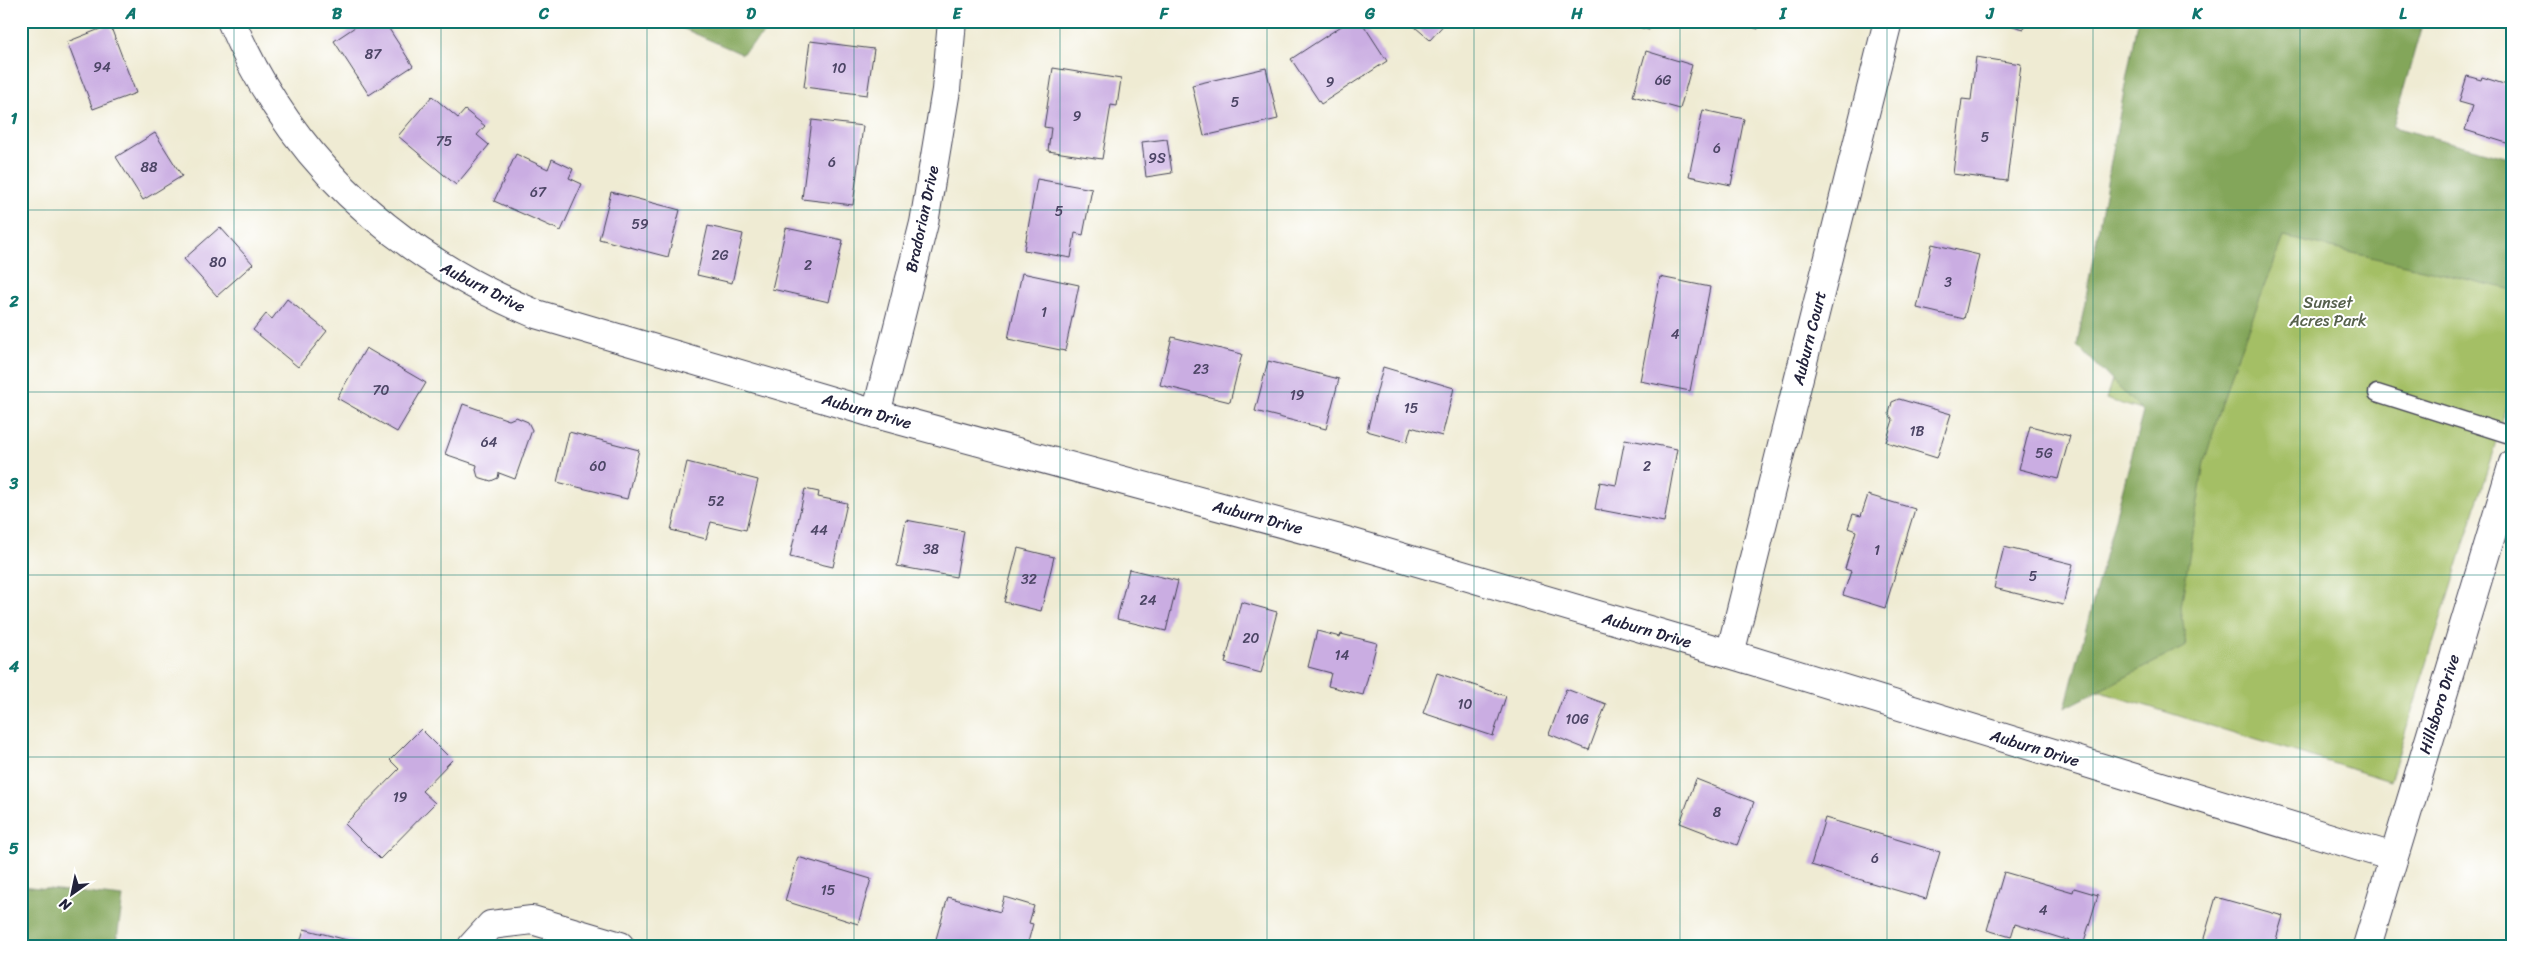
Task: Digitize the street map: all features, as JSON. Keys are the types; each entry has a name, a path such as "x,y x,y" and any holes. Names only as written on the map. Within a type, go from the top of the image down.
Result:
{"street":[{"name":"Auburn Drive","path":"231,21 264,86 305,146 350,196 414,249 460,279 536,314 876,414 1336,538 1730,654 2393,857"},
{"name":"Bradorian Drive","path":"876,414 924,223 946,90 952,21"},
{"name":"Auburn Court","path":"1730,654 1888,21"},
{"name":"Hillsboro Drive","path":"2367,946 2513,463"},
{"path":"472,946 491,924 532,920 620,946"}],"lane":[{"path":"2377,393 2513,436"}],"green space":[{"path":"666,21 777,21 742,54"},
{"path":"2137,21 2423,21 2393,127 2513,159 2513,290 2284,237 2231,373 2204,463 2181,607 2186,646 2065,708 2143,412 2077,345"},
{"name":"Sunset Acres Park","path":"2393,127 2513,162 2513,387 2390,781 2098,691 2180,422 2106,399 2164,220"},
{"path":"21,886 123,897 116,946 21,946"}],"building":[{"path":"364,21 384,21 413,66 369,95 334,41"},
{"path":"1349,21 1361,21 1387,61 1321,104 1291,59"},
{"path":"1408,21 1447,21 1430,40"},
{"path":"1617,21 1651,21 1649,30"},
{"path":"1734,21 1760,21 1758,29"},
{"path":"1995,21 2025,21 2024,29"},
{"path":"110,25 136,93 93,109 67,42"},
{"path":"810,41 874,49 867,95 804,87"},
{"path":"1646,51 1692,65 1680,109 1633,96"},
{"path":"1976,57 2021,64 2007,181 1953,174 1962,99 1971,100"},
{"path":"1053,68 1121,79 1117,106 1111,105 1102,159 1048,151 1051,128 1044,127"},
{"path":"1266,68 1278,119 1204,136 1192,85"},
{"path":"2467,76 2481,80 2482,77 2513,87 2513,145 2465,130 2473,106 2459,102"},
{"path":"432,96 458,118 465,110 485,126 477,135 489,145 456,185 398,136"},
{"path":"1703,110 1744,119 1731,185 1689,176"},
{"path":"812,120 863,126 853,205 802,199"},
{"path":"155,133 182,176 143,200 116,157"},
{"path":"1167,139 1172,173 1146,177 1142,142"},
{"path":"516,154 548,169 552,159 573,169 569,178 582,184 561,231 494,201"},
{"path":"1037,179 1092,189 1083,235 1075,233 1071,258 1024,250"},
{"path":"611,192 680,210 668,257 599,239"},
{"path":"708,226 743,234 732,283 697,275"},
{"path":"220,227 253,264 217,296 184,259"},
{"path":"786,228 843,240 829,302 772,289"},
{"path":"1932,244 1979,255 1964,319 1917,308"},
{"path":"1022,273 1079,285 1065,351 1008,339"},
{"path":"1660,277 1710,287 1690,391 1640,381"},
{"path":"287,299 327,331 298,367 253,330 266,314 272,319"},
{"path":"1172,337 1242,354 1230,402 1160,385"},
{"path":"366,348 426,383 397,432 337,398"},
{"path":"1268,361 1339,379 1326,429 1255,411"},
{"path":"1383,367 1454,388 1442,436 1411,427 1407,442 1367,431"},
{"path":"1899,399 1951,414 1937,458 1886,442 1893,420 1889,414 1892,402"},
{"path":"463,404 509,420 516,417 528,422 532,430 515,479 499,473 498,478 491,481 478,477 477,465 445,454"},
{"path":"2030,426 2070,436 2058,479 2019,469"},
{"path":"569,432 639,450 627,499 557,482"},
{"path":"1625,439 1677,449 1664,522 1595,509 1600,482 1616,485"},
{"path":"687,462 758,480 746,530 711,522 706,539 671,530"},
{"path":"805,489 819,492 818,497 847,503 833,567 790,557"},
{"path":"1868,495 1915,509 1885,608 1843,595 1851,571 1845,569 1856,531 1848,528 1853,514 1861,516"},
{"path":"906,520 964,531 956,577 897,566"},
{"path":"2004,547 2073,564 2063,605 1994,588"},
{"path":"1018,548 1054,557 1041,611 1004,602"},
{"path":"1129,569 1178,581 1166,631 1117,619"},
{"path":"1241,602 1277,612 1261,673 1225,663"},
{"path":"1317,631 1340,637 1341,634 1377,643 1363,695 1328,686 1331,673 1308,667"},
{"path":"1437,673 1506,696 1493,736 1423,713"},
{"path":"1566,689 1606,704 1589,750 1549,734"},
{"path":"421,729 452,760 422,791 435,803 380,859 345,824 399,769 390,760"},
{"path":"1696,779 1754,802 1737,845 1680,823"},
{"path":"1825,818 1940,852 1926,899 1811,865"},
{"path":"798,857 871,879 858,924 785,901"},
{"path":"2004,872 2073,892 2074,888 2098,895 2083,945 2015,924 2011,937 1987,930"},
{"path":"948,897 1000,912 1004,897 1034,906 1029,923 1033,924 1027,946 934,946"},
{"path":"2216,897 2283,916 2274,946 2202,945"},
{"path":"304,929 367,945 367,946 299,946"}]}
